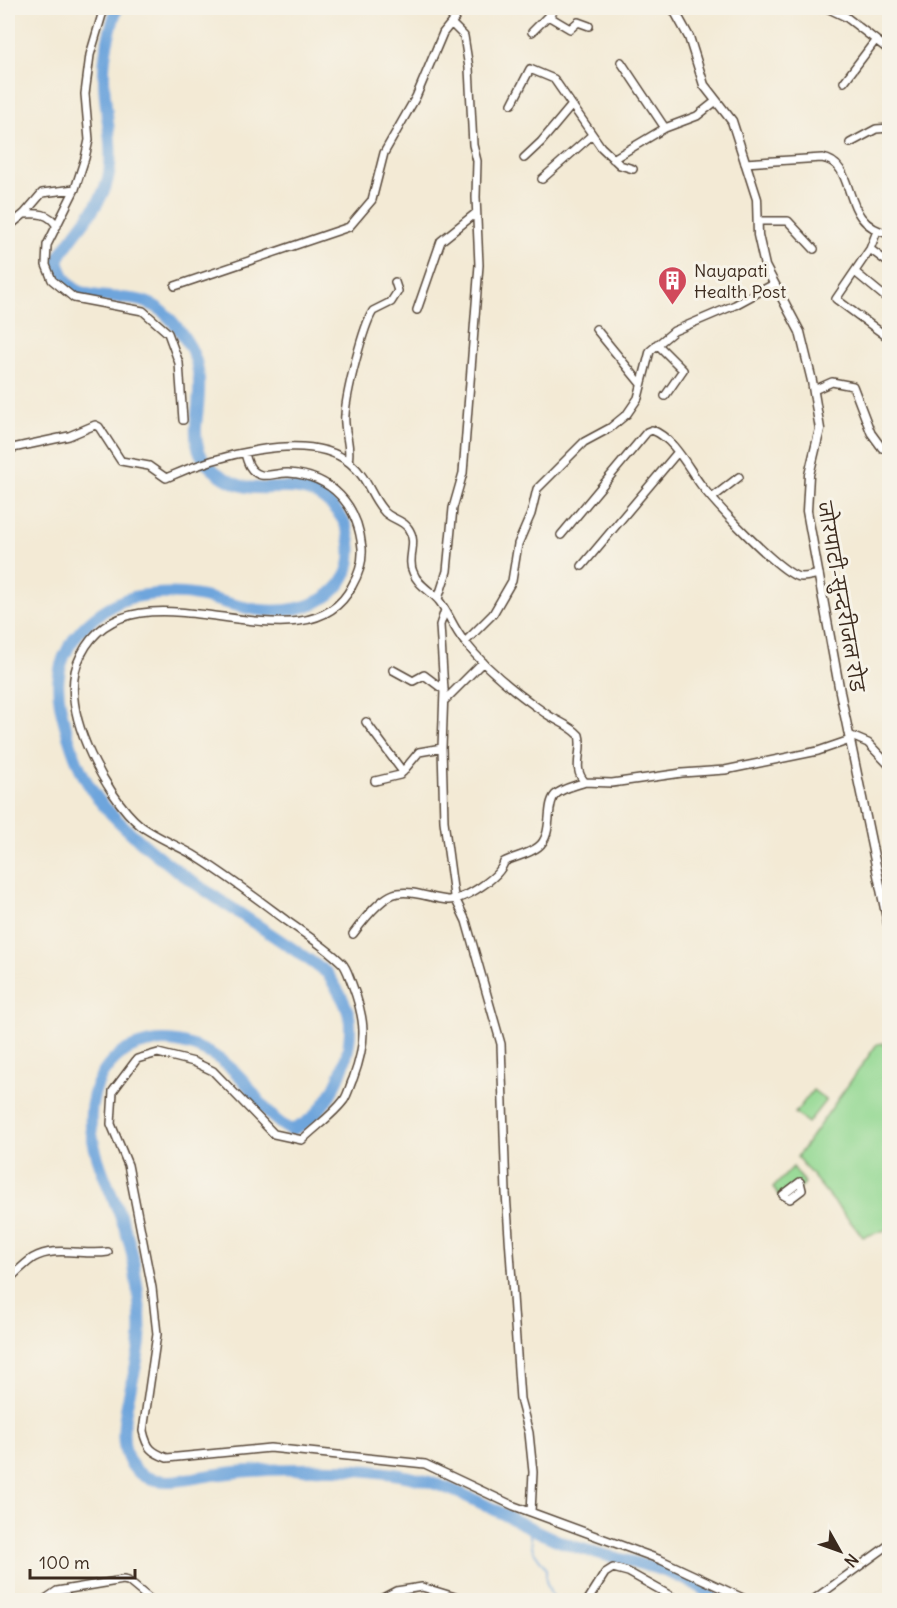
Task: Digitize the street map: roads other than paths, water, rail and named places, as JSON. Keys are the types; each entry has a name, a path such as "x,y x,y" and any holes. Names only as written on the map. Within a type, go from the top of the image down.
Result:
{"main road":[{"name":"जोरपाटी-सुन्दरीजल रोड","path":"673,8 688,37 704,85 732,121 757,199 761,251 774,284 800,332 814,390 820,429 808,475 807,511 849,738 890,933"}],"street":[{"path":"104,8 90,55 86,94 88,140 75,189 47,245 46,265 52,280 74,298 143,311 168,333 179,363 183,420"},
{"path":"174,286 349,227 357,220 372,200 384,153 424,83 443,33 459,8"},
{"path":"532,32 556,8"},
{"path":"827,8 840,9 875,41 890,51"},
{"path":"549,16 570,29 578,21 589,26"},
{"path":"438,599 447,571 453,508 464,463 479,265 476,213 477,161 473,146 469,68 464,36 451,23"},
{"path":"844,82 875,41"},
{"path":"621,62 665,128"},
{"path":"512,104 530,69 554,79 592,135 613,159 620,165 633,169"},
{"path":"613,159 665,128 698,116 716,101"},
{"path":"524,158 541,142 572,105"},
{"path":"850,143 876,129 890,128"},
{"path":"542,179 592,135"},
{"path":"745,163 822,158 834,161 846,176 853,206 877,231 890,234"},
{"path":"8,227 24,214 42,193 75,189"},
{"path":"417,310 441,241 476,213"},
{"path":"24,214 44,214 53,219 57,226"},
{"path":"759,221 788,221 814,249"},
{"path":"877,231 870,249 836,299 890,339"},
{"path":"870,249 890,264"},
{"path":"855,272 890,301"},
{"path":"348,461 350,452 345,414 359,347 373,311 390,302 398,291 395,282"},
{"path":"465,642 493,614 513,581 518,544 531,514 537,489 584,442 610,428 627,414 638,398 647,358 657,344 674,332 735,305 774,284"},
{"path":"596,329 641,384"},
{"path":"657,344 683,370 665,396"},
{"path":"814,390 832,381 853,386 872,433 882,448"},
{"path":"8,449 69,436 95,425 99,427 121,461 148,466 166,478 221,458 244,453 307,448 333,454 348,461 366,478 372,494 383,510 408,528 414,543 410,564 413,573 423,587 438,599 465,642 483,662 545,713 579,735 578,765 580,778 585,782"},
{"path":"561,535 650,430 662,435 712,498 795,576 819,574"},
{"path":"244,453 249,466 259,474 306,474 329,485 344,498 357,520 363,551 361,567 349,593 330,610 308,619 276,622 182,611 148,613 116,619 86,644 76,664 73,677 76,710 90,752 98,768 138,823 194,855 258,899 344,965 361,1007 364,1050 345,1099 302,1140 274,1134 213,1071 194,1062 158,1053 137,1059 113,1091 111,1124 128,1166 152,1288 157,1334 143,1431 146,1445 152,1453 167,1458 270,1448 425,1464 531,1512 661,1560 747,1600"},
{"path":"582,566 677,453"},
{"path":"712,498 739,477"},
{"path":"445,610 440,625 445,700 442,748 444,821 455,899 466,921 501,1044 506,1193 520,1399 529,1433 533,1472 531,1512"},
{"path":"445,700 483,662"},
{"path":"393,670 413,681 424,675 444,690"},
{"path":"366,722 403,772"},
{"path":"354,934 371,911 399,892 425,893 448,900 482,886 499,874 504,862 539,847 546,837 552,811 551,801 556,794 585,782 612,783 682,773 725,770 818,751 849,738 868,743 890,766"},
{"path":"375,781 403,772 419,752 442,748"},
{"path":"8,1280 32,1258 53,1251 90,1255 108,1252"},
{"path":"813,1600 890,1544"},
{"path":"588,1600 605,1573 613,1568 628,1572 678,1600"},
{"path":"44,1600 57,1592 123,1580 128,1581 151,1600"},
{"path":"379,1600 396,1591 422,1587 465,1600"}],"waterway":[{"path":"117,8 104,70 110,148 109,175 95,207 58,260 65,277 74,288 86,294 144,302 167,315 186,340 197,365 199,387 196,432 197,446 203,458 214,470 232,482 243,486 301,489 324,499 343,520 351,550 348,568 341,583 329,595 297,608 278,611 259,610 184,594 152,594 126,599 102,612 76,636 60,668 59,701 68,736 84,777 103,805 127,830 182,874 327,973 345,1003 350,1023 347,1054 335,1086 316,1113 291,1130 271,1115 232,1069 219,1059 192,1046 177,1042 146,1043 123,1052 103,1073 93,1096 91,1120 94,1143 100,1166 127,1236 133,1259 140,1310 138,1355 124,1424 127,1455 134,1468 141,1474 164,1481 234,1472 290,1469 355,1470 427,1481 460,1493 564,1543 682,1578 717,1600"},
{"path":"528,1526 533,1550 546,1568 546,1581 553,1600"}],"place":[{"name":"Nayapati Health Post","path":"673,306"}]}
